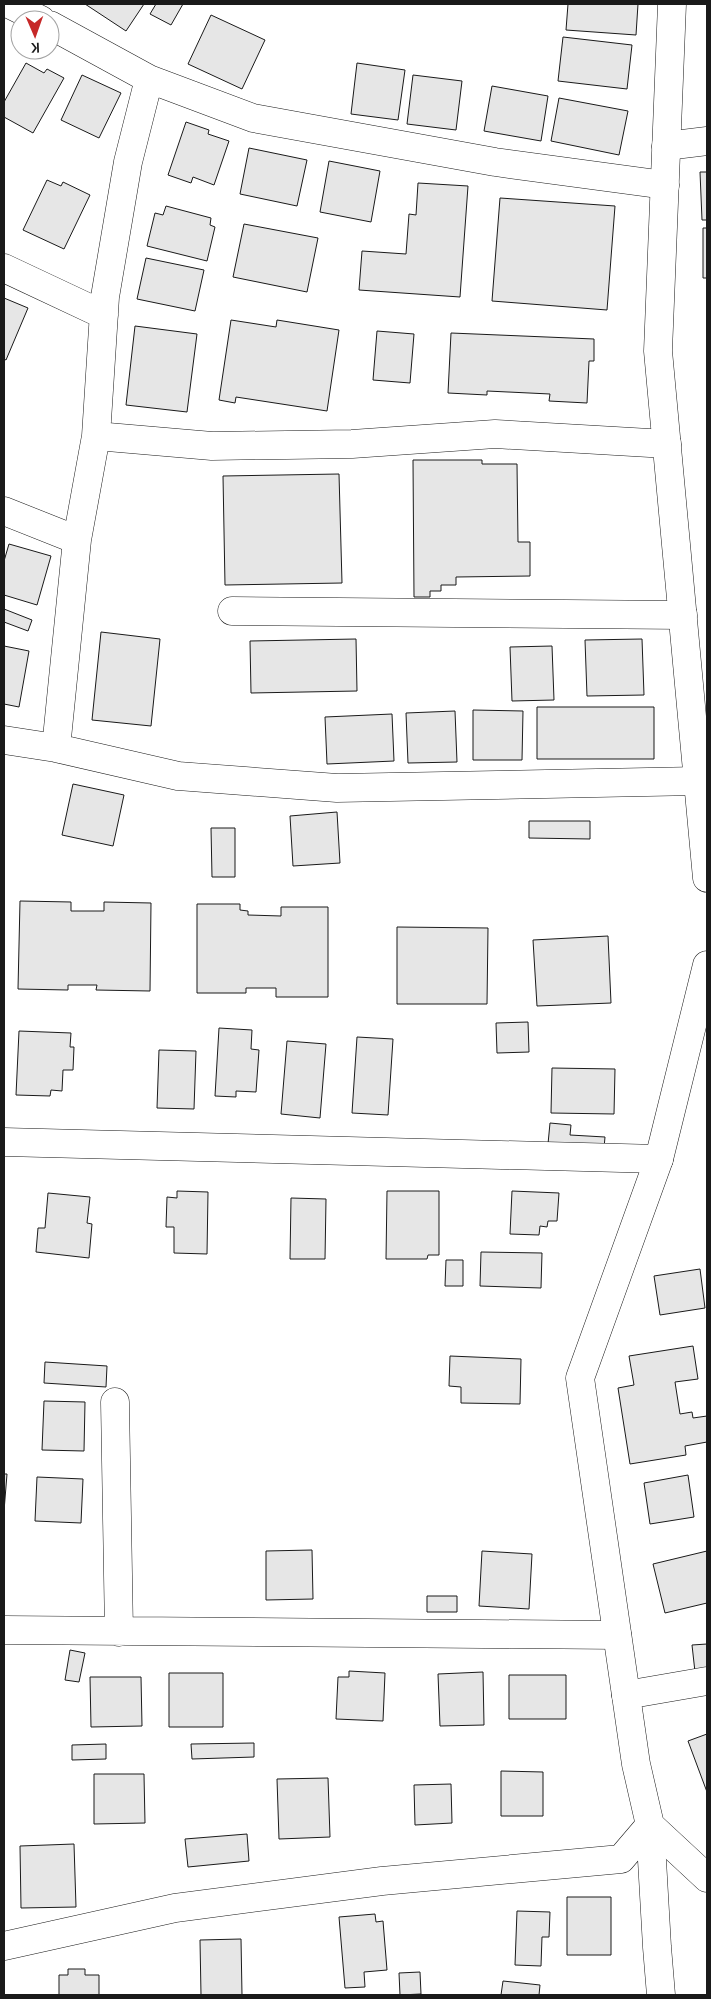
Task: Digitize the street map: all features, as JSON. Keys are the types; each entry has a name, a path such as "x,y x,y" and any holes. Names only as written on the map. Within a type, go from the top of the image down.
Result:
{"street":[{"path":"9,4 21,10"},
{"path":"672,4 658,351 683,615 698,685 698,780 707,878"},
{"path":"60,30 149,79 253,118 495,162 664,185"},
{"path":"56,748 77,540 96,436 105,297 128,162 149,79"},
{"path":"666,146 707,141"},
{"path":"4,268 104,315"},
{"path":"96,436 212,446 352,444 495,434 667,444"},
{"path":"4,511 77,540"},
{"path":"232,611 683,615"},
{"path":"4,740 56,748 178,776 337,788 698,780"},
{"path":"662,1995 657,1947 650,1825 636,1764 580,1378 659,1159 707,965"},
{"path":"4,1142 659,1159"},
{"path":"116,1402 119,1632"},
{"path":"4,1630 617,1636"},
{"path":"626,1695 707,1681"},
{"path":"650,1825 707,1878"},
{"path":"4,1946 174,1908 382,1881 621,1859 650,1825"}],"building":[{"path":"85,4 144,4 126,31"},
{"path":"156,4 183,4 171,25 150,14"},
{"path":"568,4 638,4 636,35 566,30"},
{"path":"211,15 265,40 242,89 188,64"},
{"path":"563,37 632,45 627,89 558,81"},
{"path":"26,63 44,73 47,69 64,78 33,133 4,117 4,102"},
{"path":"357,63 405,70 398,120 351,114"},
{"path":"82,75 121,93 99,138 61,120"},
{"path":"413,75 462,81 456,130 407,124"},
{"path":"492,86 548,96 541,141 484,131"},
{"path":"559,98 628,111 619,155 551,141"},
{"path":"186,122 209,130 208,134 229,141 214,185 193,177 191,183 168,175"},
{"path":"249,148 307,160 297,206 240,194"},
{"path":"329,161 380,171 371,222 320,212"},
{"path":"700,172 707,172 707,220 702,220"},
{"path":"47,180 61,186 63,182 90,195 64,249 23,230"},
{"path":"418,183 468,186 460,297 359,290 362,251 406,254 409,214 416,215"},
{"path":"500,198 615,206 607,310 492,301"},
{"path":"166,206 211,218 210,225 215,227 207,261 147,246 155,213 163,215"},
{"path":"244,224 318,238 307,292 233,277"},
{"path":"703,228 707,228 707,278 703,278"},
{"path":"146,258 204,270 195,311 137,299"},
{"path":"4,298 28,308 6,360 4,359"},
{"path":"231,320 276,327 277,320 339,330 327,411 236,397 235,403 219,400"},
{"path":"135,326 197,334 187,412 126,405"},
{"path":"377,331 414,334 410,383 373,380"},
{"path":"451,333 594,339 594,361 589,361 587,403 549,401 550,394 487,391 487,395 448,393"},
{"path":"413,460 482,460 482,464 517,464 518,542 530,542 530,576 456,577 456,585 441,585 441,591 430,591 430,597 414,597"},
{"path":"339,474 342,583 225,585 223,476"},
{"path":"9,544 51,556 37,605 4,595 4,561"},
{"path":"4,609 32,620 28,631 4,622"},
{"path":"101,632 160,639 151,726 92,720"},
{"path":"356,639 357,691 251,693 250,641"},
{"path":"642,639 644,695 587,696 585,640"},
{"path":"4,646 29,651 19,707 4,704"},
{"path":"552,646 554,700 512,701 510,647"},
{"path":"537,707 654,707 654,759 537,759"},
{"path":"473,710 523,711 522,760 473,760"},
{"path":"455,711 457,762 408,763 406,713"},
{"path":"392,714 394,761 327,764 325,717"},
{"path":"73,784 124,795 113,846 62,835"},
{"path":"337,812 340,863 293,866 290,816"},
{"path":"529,821 590,821 590,839 529,838"},
{"path":"211,828 235,828 235,877 212,877"},
{"path":"20,901 71,902 71,911 104,911 104,902 151,903 150,991 96,990 97,985 68,985 68,990 18,989"},
{"path":"197,904 240,904 240,910 248,911 248,915 281,916 281,907 328,907 328,997 276,997 276,988 246,988 246,993 197,993"},
{"path":"397,927 488,928 487,1004 397,1004"},
{"path":"608,936 611,1003 537,1006 533,940"},
{"path":"528,1022 529,1052 497,1053 496,1023"},
{"path":"219,1028 252,1030 251,1049 259,1050 256,1092 236,1091 236,1097 215,1096"},
{"path":"19,1031 71,1033 70,1047 74,1047 73,1070 63,1070 62,1091 51,1090 50,1096 16,1095"},
{"path":"357,1037 393,1039 388,1115 352,1113"},
{"path":"287,1041 326,1044 320,1118 281,1114"},
{"path":"159,1050 196,1051 194,1109 157,1108"},
{"path":"552,1068 615,1069 614,1114 551,1113"},
{"path":"550,1123 571,1125 570,1135 605,1137 604,1148 548,1144"},
{"path":"177,1191 208,1192 207,1254 174,1253 174,1227 166,1227 167,1197 177,1198"},
{"path":"387,1191 439,1191 439,1255 428,1255 427,1259 386,1259"},
{"path":"512,1191 559,1193 557,1221 548,1221 547,1227 540,1226 539,1235 510,1234"},
{"path":"48,1193 90,1197 87,1223 92,1224 89,1258 36,1252 38,1228 45,1228"},
{"path":"291,1198 326,1199 325,1259 290,1259"},
{"path":"481,1252 542,1253 541,1288 480,1286"},
{"path":"446,1260 463,1260 463,1286 445,1286"},
{"path":"700,1269 705,1308 660,1315 654,1276"},
{"path":"693,1346 698,1379 675,1382 680,1414 692,1412 693,1418 707,1416 707,1442 685,1446 686,1455 630,1464 618,1388 634,1385 629,1356"},
{"path":"450,1356 521,1359 520,1404 461,1403 461,1387 449,1386"},
{"path":"45,1362 107,1366 106,1387 44,1383"},
{"path":"44,1401 85,1402 84,1451 42,1450"},
{"path":"4,1474 7,1474 4,1511"},
{"path":"688,1475 694,1517 650,1524 644,1483"},
{"path":"37,1477 83,1479 81,1523 35,1521"},
{"path":"312,1550 313,1599 266,1600 266,1551"},
{"path":"482,1551 532,1554 529,1609 479,1606"},
{"path":"707,1551 707,1603 665,1613 653,1564"},
{"path":"427,1596 457,1596 457,1612 427,1612"},
{"path":"707,1644 707,1671 695,1672 692,1645"},
{"path":"70,1650 85,1653 79,1682 65,1680"},
{"path":"349,1671 385,1673 383,1721 336,1719 338,1677 349,1677"},
{"path":"483,1672 484,1725 440,1726 438,1674"},
{"path":"169,1673 223,1673 223,1727 169,1727"},
{"path":"509,1675 566,1675 566,1719 509,1719"},
{"path":"90,1677 141,1677 142,1726 91,1727"},
{"path":"707,1734 707,1792 688,1741"},
{"path":"254,1743 254,1757 192,1759 191,1744"},
{"path":"106,1744 106,1759 72,1760 72,1745"},
{"path":"501,1771 543,1772 543,1816 501,1816"},
{"path":"94,1774 144,1774 145,1823 94,1824"},
{"path":"328,1778 330,1837 279,1839 277,1779"},
{"path":"451,1784 452,1823 415,1825 414,1785"},
{"path":"247,1834 249,1861 188,1867 185,1839"},
{"path":"74,1844 76,1907 21,1908 20,1846"},
{"path":"567,1897 611,1897 611,1955 567,1955"},
{"path":"517,1911 550,1912 549,1937 542,1937 541,1966 515,1965"},
{"path":"375,1914 376,1922 383,1921 387,1970 364,1972 365,1987 345,1988 339,1917"},
{"path":"241,1939 242,1995 201,1995 200,1940"},
{"path":"68,1969 85,1969 85,1975 99,1975 99,1995 59,1995 59,1975 68,1975"},
{"path":"420,1972 421,1994 400,1995 399,1973"},
{"path":"503,1981 540,1985 539,1995 501,1995"}]}
